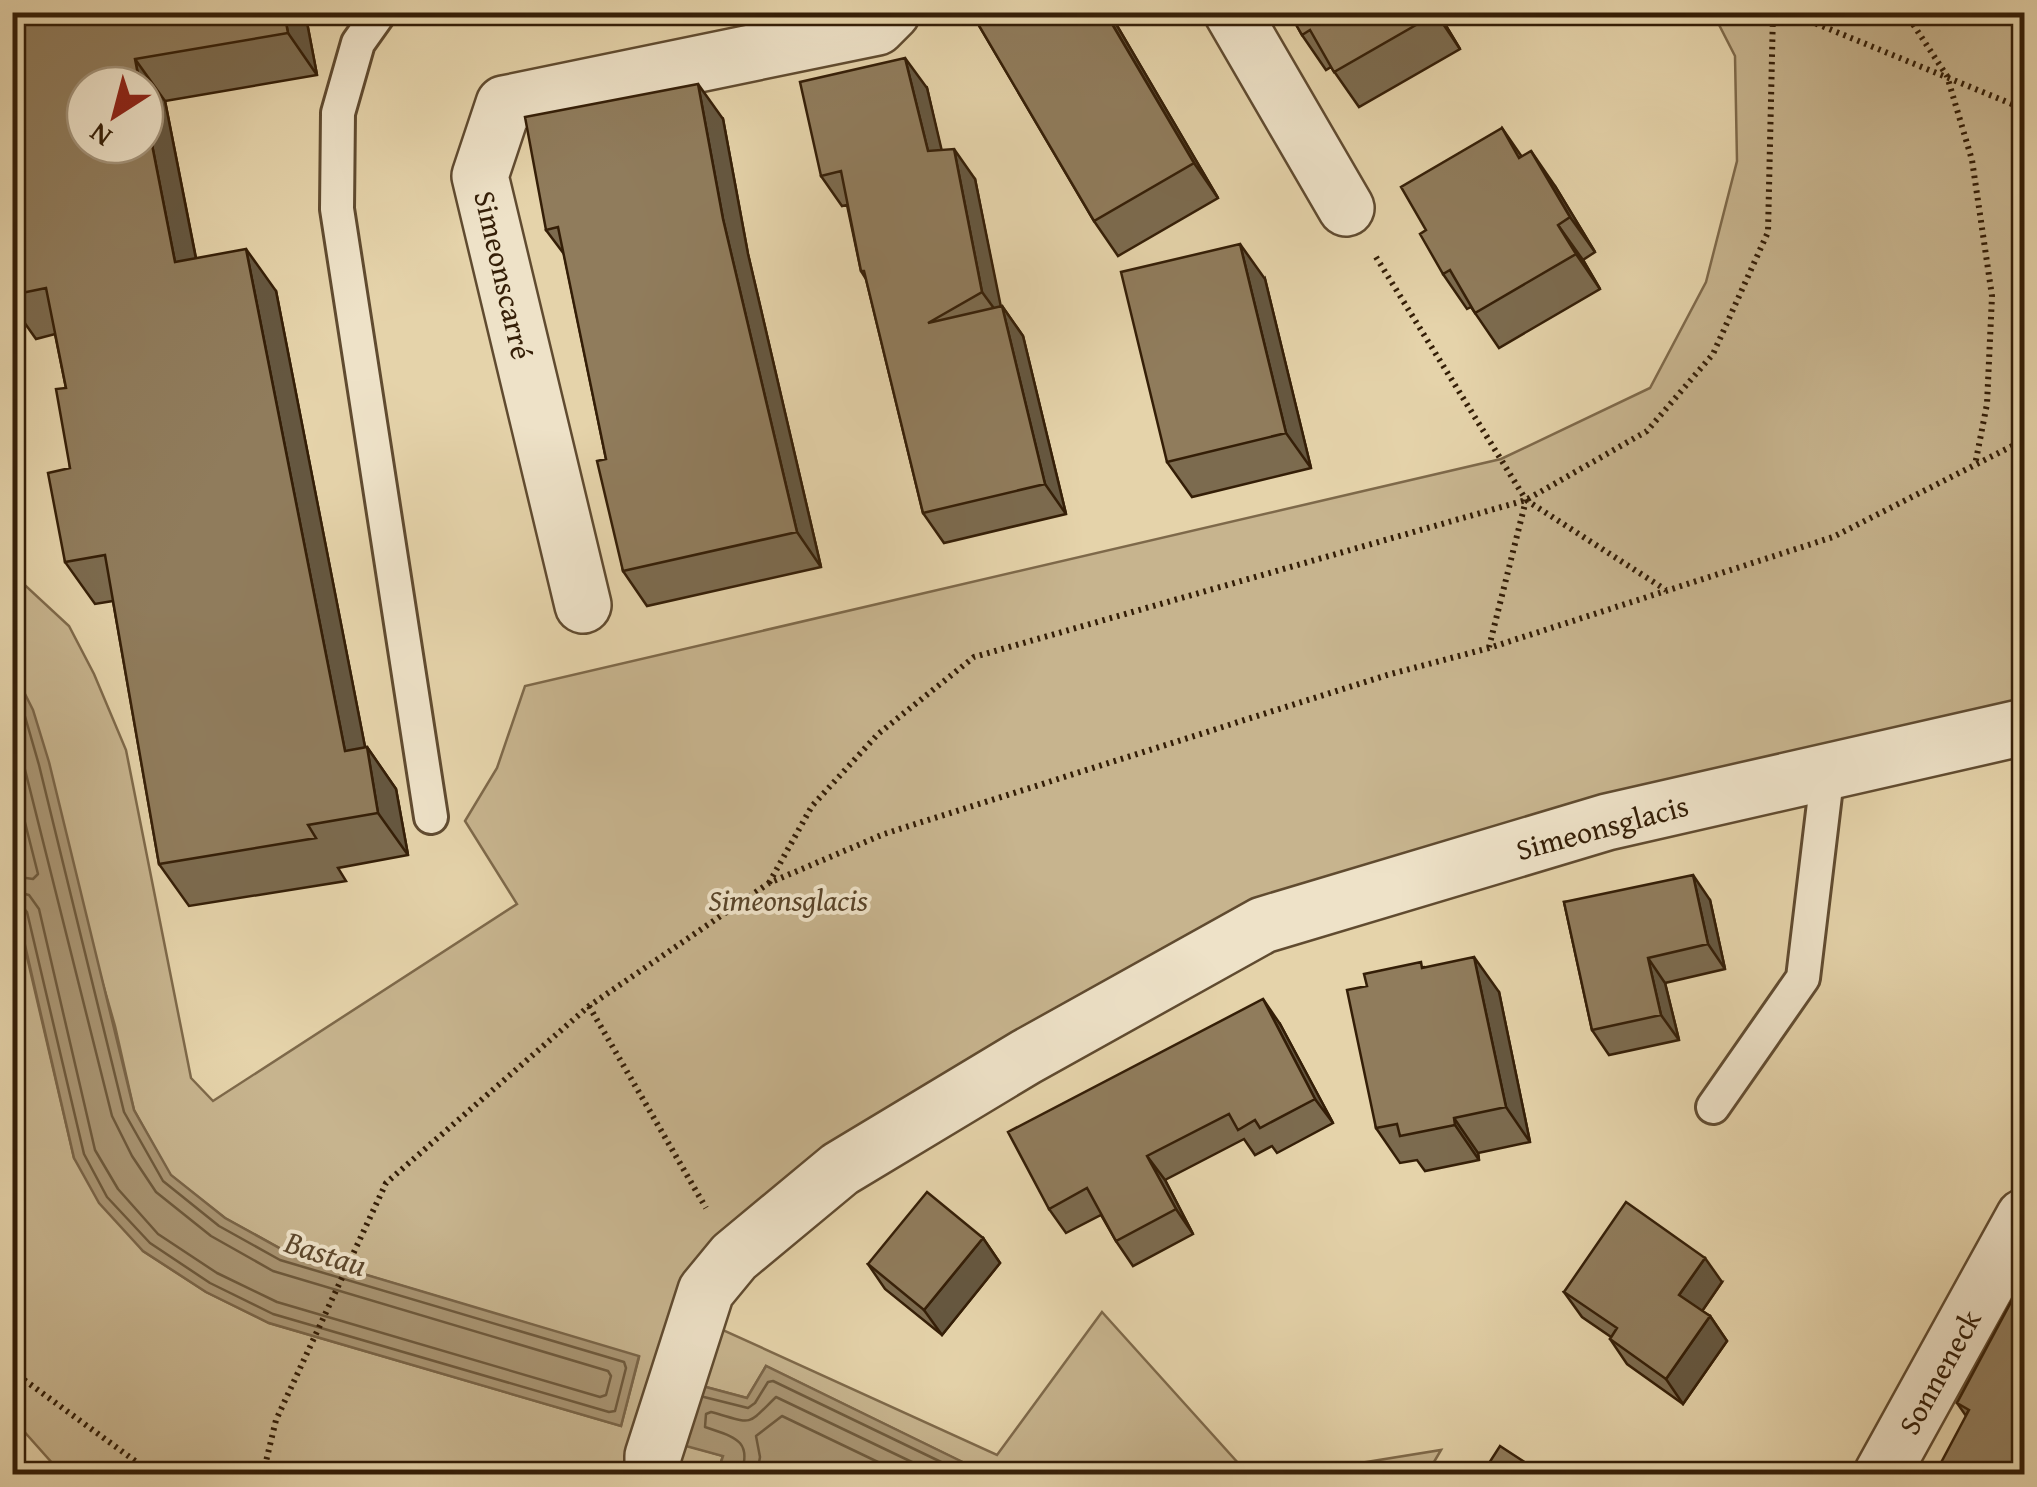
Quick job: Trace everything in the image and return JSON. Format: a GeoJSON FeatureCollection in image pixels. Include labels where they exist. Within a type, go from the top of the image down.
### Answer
{"type":"FeatureCollection","features":[{"type":"Feature","properties":{"kind":"street","name":"Simeonscarré"},"geometry":{"type":"LineString","coordinates":[[583,605],[480,176],[504,104],[877,27],[892,12]]}},
{"type":"Feature","properties":{"kind":"street"},"geometry":{"type":"LineString","coordinates":[[1232,12],[1346,208]]}},
{"type":"Feature","properties":{"kind":"street","name":"Simeonsglacis"},"geometry":{"type":"LineString","coordinates":[[720,1274],[840,1169],[1026,1057],[1263,925],[1606,822],[2024,727]]}},
{"type":"Feature","properties":{"kind":"street","name":"Sonneneck"},"geometry":{"type":"LineString","coordinates":[[1882,1474],[2024,1217]]}},
{"type":"Feature","properties":{"kind":"street"},"geometry":{"type":"LineString","coordinates":[[653,1465],[720,1274]]}},
{"type":"Feature","properties":{"kind":"lane"},"geometry":{"type":"LineString","coordinates":[[380,12],[358,43],[338,113],[338,209],[431,817]]}},
{"type":"Feature","properties":{"kind":"lane"},"geometry":{"type":"LineString","coordinates":[[1714,1107],[1803,978],[1828,770]]}},
{"type":"Feature","properties":{"kind":"path"},"geometry":{"type":"LineString","coordinates":[[769,883],[812,806],[878,734],[974,657],[1526,500],[1647,431],[1713,354],[1768,232],[1773,12]]}},
{"type":"Feature","properties":{"kind":"path"},"geometry":{"type":"LineString","coordinates":[[1788,12],[2024,108]]}},
{"type":"Feature","properties":{"kind":"path"},"geometry":{"type":"LineString","coordinates":[[1905,12],[1947,76],[1972,160],[1992,296],[1987,404],[1975,465]]}},
{"type":"Feature","properties":{"kind":"path"},"geometry":{"type":"LineString","coordinates":[[1346,208],[1526,500],[1666,590]]}},
{"type":"Feature","properties":{"kind":"path"},"geometry":{"type":"LineString","coordinates":[[263,1474],[276,1420],[386,1184],[589,1006],[769,883],[884,834],[1833,538],[2024,440]]}},
{"type":"Feature","properties":{"kind":"path"},"geometry":{"type":"LineString","coordinates":[[1489,648],[1526,500]]}},
{"type":"Feature","properties":{"kind":"path"},"geometry":{"type":"LineString","coordinates":[[589,1006],[720,1274]]}},
{"type":"Feature","properties":{"kind":"path"},"geometry":{"type":"LineString","coordinates":[[12,1371],[153,1474]]}},
{"type":"Feature","properties":{"kind":"green space","name":"Simeonsglacis"},"geometry":{"type":"Polygon","coordinates":[[[1713,13],[2024,13],[2024,731],[1263,925],[696,1268],[675,1442],[723,1456],[717,1474],[62,1474],[13,1419],[12,893],[74,1158],[143,1251],[206,1292],[269,1323],[621,1426],[639,1357],[283,1250],[225,1218],[170,1175],[134,1110],[115,1026],[13,670],[13,574],[69,626],[126,750],[191,1078],[213,1101],[517,904],[465,821],[497,768],[525,686],[1501,459],[1650,388],[1706,282],[1737,161],[1735,56],[1713,13]]]}},
{"type":"Feature","properties":{"kind":"green space"},"geometry":{"type":"Polygon","coordinates":[[[1102,1312],[1248,1474],[987,1474],[766,1366],[747,1398],[691,1383],[723,1330],[997,1455],[1102,1312]]]}},
{"type":"Feature","properties":{"kind":"green space"},"geometry":{"type":"Polygon","coordinates":[[[1441,1450],[1427,1474],[1292,1474],[1441,1450]]]}},
{"type":"Feature","properties":{"kind":"water"},"geometry":{"type":"Polygon","coordinates":[[[13,670],[33,710],[49,762],[134,1110],[171,1175],[225,1218],[283,1250],[639,1356],[621,1426],[269,1323],[206,1292],[143,1251],[99,1203],[74,1158],[13,893],[13,670]]]}},
{"type":"Feature","properties":{"kind":"water"},"geometry":{"type":"Polygon","coordinates":[[[766,1366],[987,1474],[717,1474],[723,1456],[675,1443],[691,1383],[747,1398],[766,1366]]]}},
{"type":"Feature","properties":{"kind":"building"},"geometry":{"type":"Polygon","coordinates":[[[12,12],[284,12],[288,33],[135,59],[136,65],[65,65],[65,165],[156,165],[175,262],[246,249],[345,751],[367,747],[378,813],[308,825],[316,838],[159,864],[105,555],[65,562],[48,473],[70,468],[56,389],[66,388],[46,288],[12,295],[12,12]]]}},
{"type":"Feature","properties":{"kind":"building"},"geometry":{"type":"Polygon","coordinates":[[[971,12],[1105,12],[1194,163],[1094,221],[971,12]]]}},
{"type":"Feature","properties":{"kind":"building"},"geometry":{"type":"Polygon","coordinates":[[[1289,12],[1435,14],[1334,72],[1310,30],[1302,35],[1289,12]]]}},
{"type":"Feature","properties":{"kind":"building"},"geometry":{"type":"Polygon","coordinates":[[[905,58],[928,151],[954,149],[982,292],[928,323],[1002,306],[1045,484],[923,513],[861,271],[841,171],[821,176],[800,82],[905,58]]]}},
{"type":"Feature","properties":{"kind":"building"},"geometry":{"type":"Polygon","coordinates":[[[698,84],[723,219],[797,532],[623,571],[597,461],[606,459],[558,227],[546,230],[525,117],[698,84]]]}},
{"type":"Feature","properties":{"kind":"building"},"geometry":{"type":"Polygon","coordinates":[[[1502,128],[1519,158],[1531,151],[1570,217],[1558,225],[1576,254],[1475,313],[1450,270],[1443,274],[1420,234],[1426,230],[1401,187],[1502,128]]]}},
{"type":"Feature","properties":{"kind":"building"},"geometry":{"type":"Polygon","coordinates":[[[1240,244],[1286,433],[1167,462],[1121,272],[1240,244]]]}},
{"type":"Feature","properties":{"kind":"building"},"geometry":{"type":"Polygon","coordinates":[[[1693,875],[1708,944],[1648,958],[1661,1015],[1592,1030],[1564,902],[1693,875]]]}},
{"type":"Feature","properties":{"kind":"building"},"geometry":{"type":"Polygon","coordinates":[[[1474,957],[1506,1107],[1454,1118],[1455,1125],[1400,1136],[1397,1124],[1376,1128],[1347,990],[1367,986],[1364,974],[1421,962],[1422,968],[1474,957]]]}},
{"type":"Feature","properties":{"kind":"building"},"geometry":{"type":"Polygon","coordinates":[[[1263,999],[1315,1099],[1260,1128],[1255,1120],[1238,1130],[1229,1114],[1147,1156],[1176,1209],[1116,1241],[1087,1188],[1049,1209],[1008,1132],[1263,999]]]}},
{"type":"Feature","properties":{"kind":"building"},"geometry":{"type":"Polygon","coordinates":[[[927,1192],[983,1238],[924,1310],[868,1264],[927,1192]]]}},
{"type":"Feature","properties":{"kind":"building"},"geometry":{"type":"Polygon","coordinates":[[[1626,1202],[1705,1258],[1679,1295],[1710,1316],[1666,1379],[1610,1339],[1617,1328],[1564,1292],[1626,1202]]]}},
{"type":"Feature","properties":{"kind":"building"},"geometry":{"type":"Polygon","coordinates":[[[2024,1278],[2024,1474],[1935,1474],[1969,1410],[1957,1403],[2024,1278]]]}},
{"type":"Feature","properties":{"kind":"building"},"geometry":{"type":"Polygon","coordinates":[[[1500,1446],[1543,1474],[1482,1474],[1500,1446]]]}},
{"type":"Feature","properties":{"kind":"water label","name":"Bastau"},"geometry":{"type":"Point","coordinates":[326,1253]}}]}
